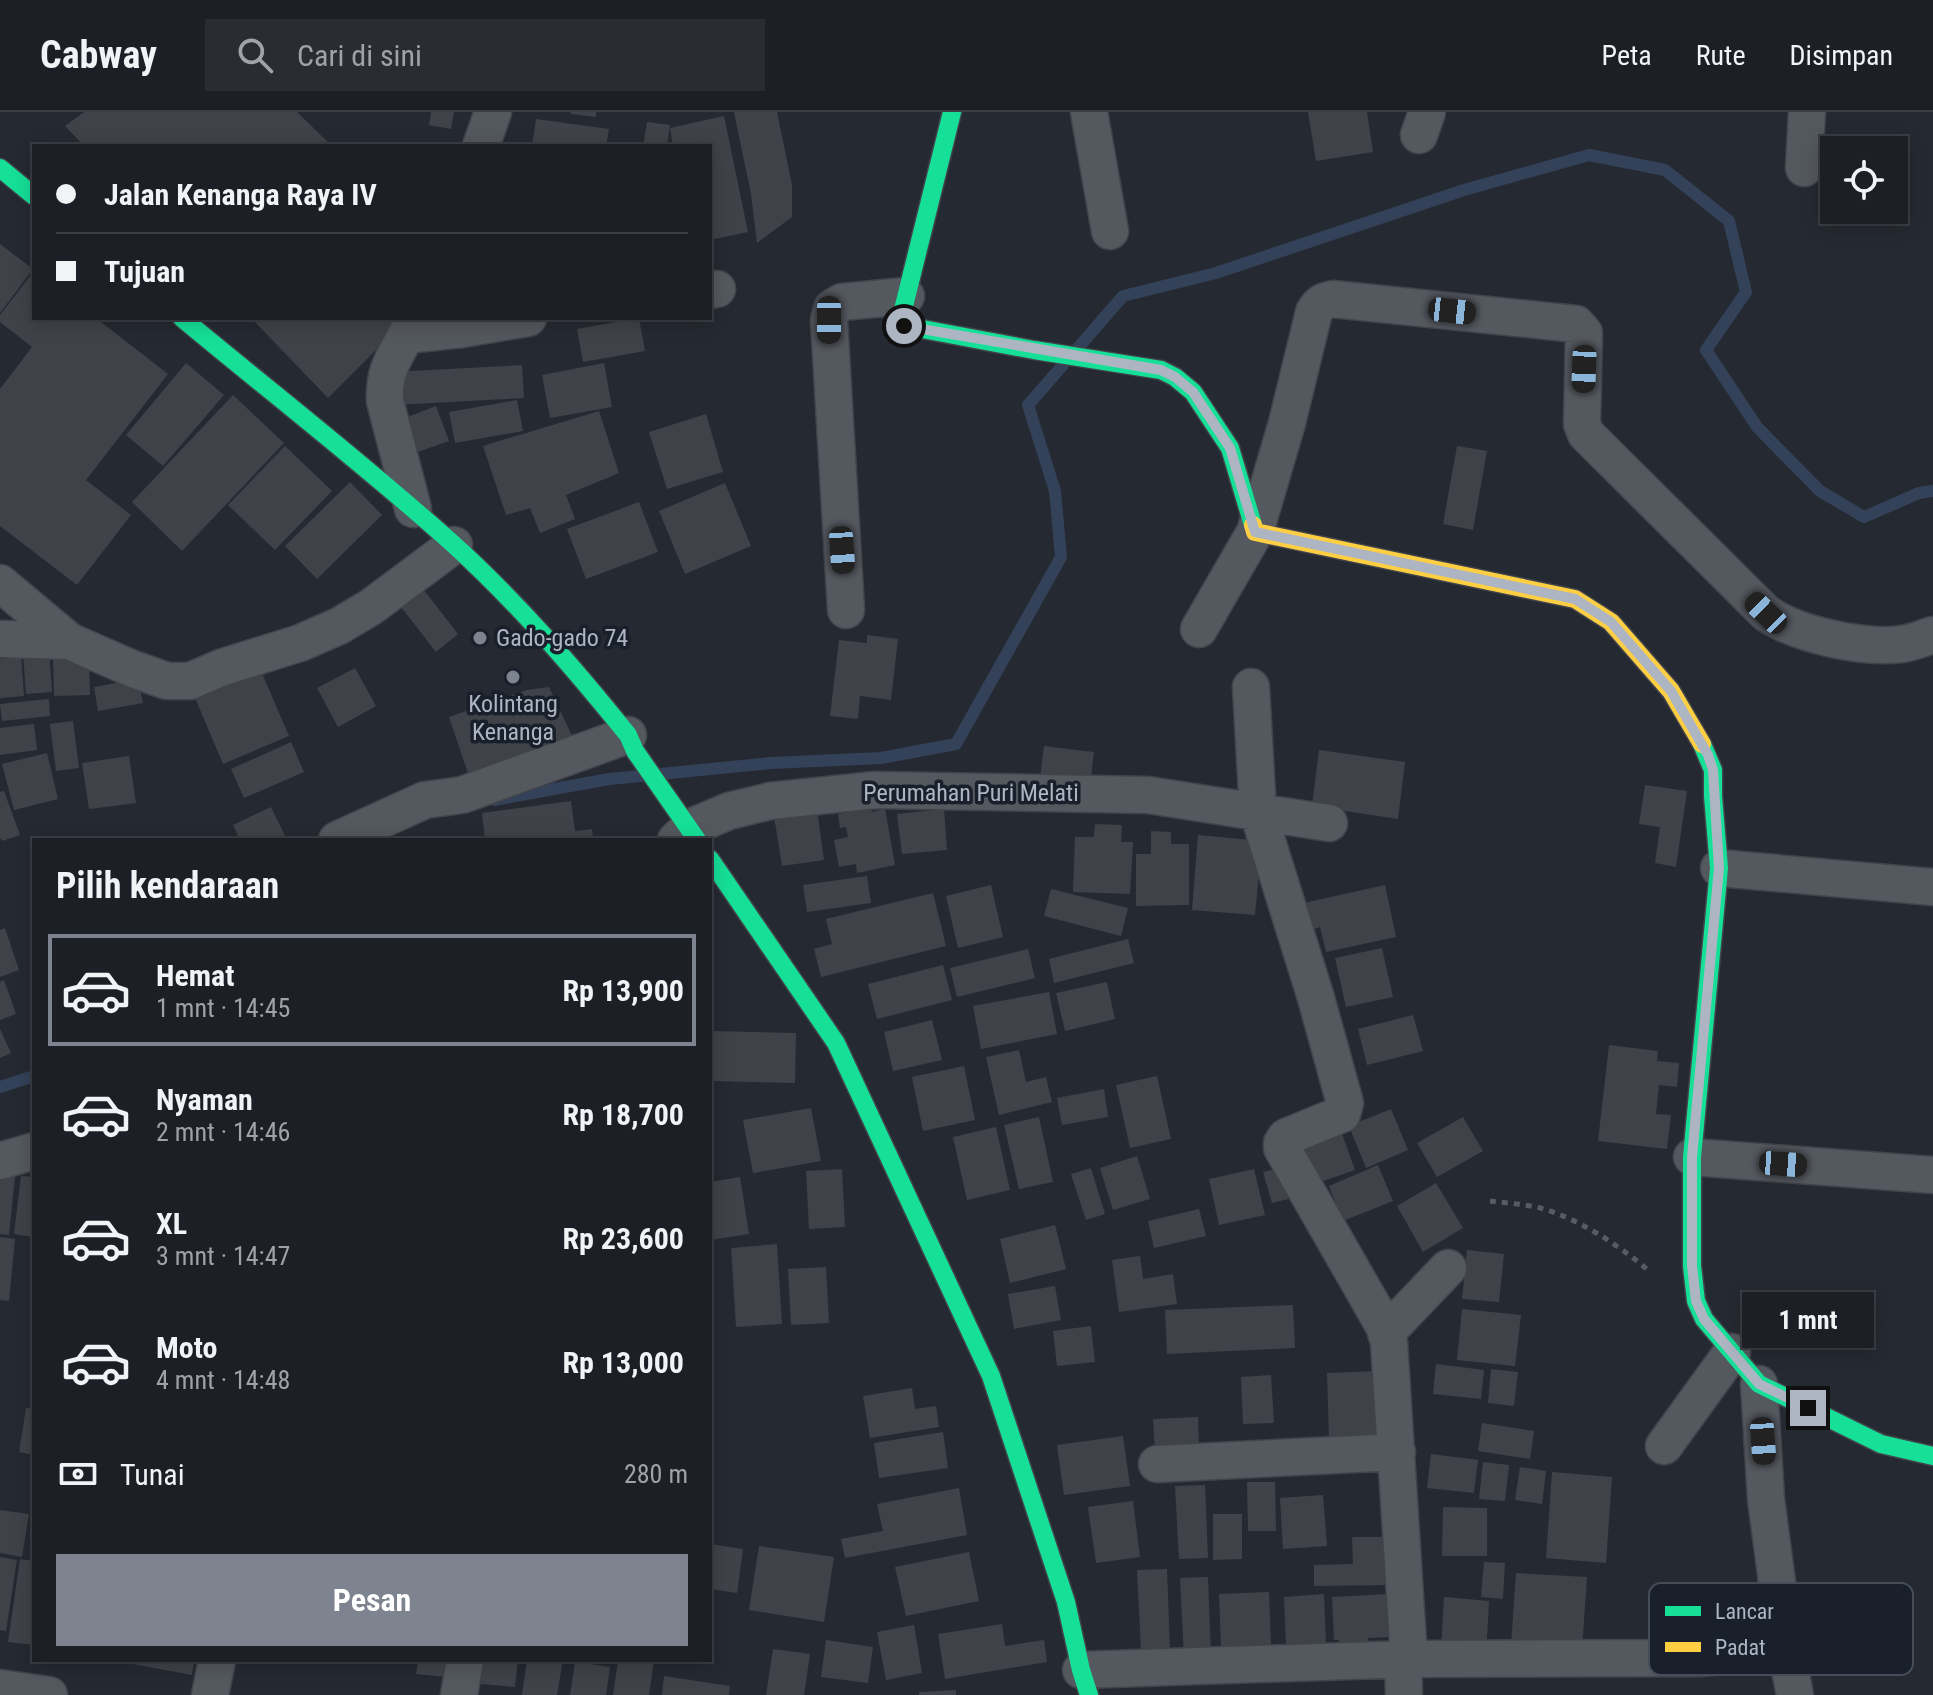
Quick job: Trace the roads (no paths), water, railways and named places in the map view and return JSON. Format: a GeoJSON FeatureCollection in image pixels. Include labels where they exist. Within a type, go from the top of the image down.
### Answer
{"type":"FeatureCollection","features":[{"type":"Feature","properties":{"kind":"street"},"geometry":{"type":"LineString","coordinates":[[482,144],[493,112]]}},
{"type":"Feature","properties":{"kind":"street"},"geometry":{"type":"LineString","coordinates":[[952,112],[900,322],[904,326],[1034,350],[1161,370],[1175,377],[1193,392],[1230,448],[1255,532]]}},
{"type":"Feature","properties":{"kind":"street"},"geometry":{"type":"LineString","coordinates":[[1089,112],[1110,231]]}},
{"type":"Feature","properties":{"kind":"street"},"geometry":{"type":"LineString","coordinates":[[1804,168],[1807,112]]}},
{"type":"Feature","properties":{"kind":"street"},"geometry":{"type":"LineString","coordinates":[[0,168],[32,194]]}},
{"type":"Feature","properties":{"kind":"street"},"geometry":{"type":"LineString","coordinates":[[846,610],[829,320],[832,308],[842,302],[906,296]]}},
{"type":"Feature","properties":{"kind":"street"},"geometry":{"type":"LineString","coordinates":[[1199,629],[1255,532],[1287,423],[1314,312],[1324,301],[1339,300],[1576,324],[1584,333],[1582,424],[1586,434],[1766,613],[1788,626],[1810,633],[1875,645],[1904,644],[1933,635]]}},
{"type":"Feature","properties":{"kind":"street"},"geometry":{"type":"LineString","coordinates":[[184,320],[413,509],[539,629],[632,743],[684,830]]}},
{"type":"Feature","properties":{"kind":"street"},"geometry":{"type":"LineString","coordinates":[[413,509],[384,391],[390,363],[410,326],[462,329],[516,320]]}},
{"type":"Feature","properties":{"kind":"street"},"geometry":{"type":"LineString","coordinates":[[1255,532],[1575,599],[1611,622],[1671,691],[1708,755],[1713,770],[1719,868],[1692,1157],[1692,1266],[1696,1301],[1704,1319],[1759,1384],[1881,1444],[1933,1456]]}},
{"type":"Feature","properties":{"kind":"street"},"geometry":{"type":"LineString","coordinates":[[0,583],[69,641],[167,681],[190,681],[223,667],[300,643],[339,626],[371,607],[454,545]]}},
{"type":"Feature","properties":{"kind":"street"},"geometry":{"type":"LineString","coordinates":[[0,639],[69,641]]}},
{"type":"Feature","properties":{"kind":"street"},"geometry":{"type":"LineString","coordinates":[[1251,687],[1258,812],[1345,1103],[1342,1114],[1286,1137],[1282,1148],[1386,1333],[1391,1361],[1397,1452],[1406,1659],[1404,1695]]}},
{"type":"Feature","properties":{"kind":"street"},"geometry":{"type":"LineString","coordinates":[[341,838],[425,800],[462,795],[632,743]]}},
{"type":"Feature","properties":{"kind":"street","name":"Perumahan Puri Melati"},"geometry":{"type":"LineString","coordinates":[[684,830],[729,811],[770,801],[875,790],[1148,795],[1329,823]]}},
{"type":"Feature","properties":{"kind":"street"},"geometry":{"type":"LineString","coordinates":[[712,862],[836,1043],[991,1376],[1066,1602],[1085,1682],[1406,1659],[1649,1658]]}},
{"type":"Feature","properties":{"kind":"street"},"geometry":{"type":"LineString","coordinates":[[1719,868],[1933,887]]}},
{"type":"Feature","properties":{"kind":"street"},"geometry":{"type":"LineString","coordinates":[[0,1161],[32,1152]]}},
{"type":"Feature","properties":{"kind":"street"},"geometry":{"type":"LineString","coordinates":[[1692,1157],[1933,1175]]}},
{"type":"Feature","properties":{"kind":"street"},"geometry":{"type":"LineString","coordinates":[[1386,1333],[1448,1268]]}},
{"type":"Feature","properties":{"kind":"street"},"geometry":{"type":"LineString","coordinates":[[1664,1446],[1732,1352]]}},
{"type":"Feature","properties":{"kind":"street"},"geometry":{"type":"LineString","coordinates":[[1759,1384],[1766,1499],[1777,1583]]}},
{"type":"Feature","properties":{"kind":"street"},"geometry":{"type":"LineString","coordinates":[[1157,1464],[1397,1452]]}},
{"type":"Feature","properties":{"kind":"street"},"geometry":{"type":"LineString","coordinates":[[210,1695],[217,1662]]}},
{"type":"Feature","properties":{"kind":"street"},"geometry":{"type":"LineString","coordinates":[[459,1695],[465,1662]]}},
{"type":"Feature","properties":{"kind":"street"},"geometry":{"type":"LineString","coordinates":[[1791,1675],[1795,1695]]}},
{"type":"Feature","properties":{"kind":"street"},"geometry":{"type":"LineString","coordinates":[[0,1688],[49,1695]]}},
{"type":"Feature","properties":{"kind":"waterway"},"geometry":{"type":"LineString","coordinates":[[1077,349],[1123,296],[1216,273],[1464,190],[1589,155],[1665,170],[1729,221],[1746,292],[1706,350],[1757,427],[1820,491],[1864,517],[1919,493],[1933,491]]}},
{"type":"Feature","properties":{"kind":"waterway"},"geometry":{"type":"LineString","coordinates":[[660,774],[771,763],[881,758],[956,744],[1061,557],[1055,491],[1028,405],[1063,365]]}},
{"type":"Feature","properties":{"kind":"waterway"},"geometry":{"type":"LineString","coordinates":[[494,800],[641,776]]}},
{"type":"Feature","properties":{"kind":"waterway"},"geometry":{"type":"LineString","coordinates":[[0,1087],[32,1077]]}},
{"type":"Feature","properties":{"kind":"place","name":"Gado-gado 74"},"geometry":{"type":"Point","coordinates":[480,638]}},
{"type":"Feature","properties":{"kind":"place","name":"Kolintang Kenanga"},"geometry":{"type":"Point","coordinates":[513,677]}}]}
